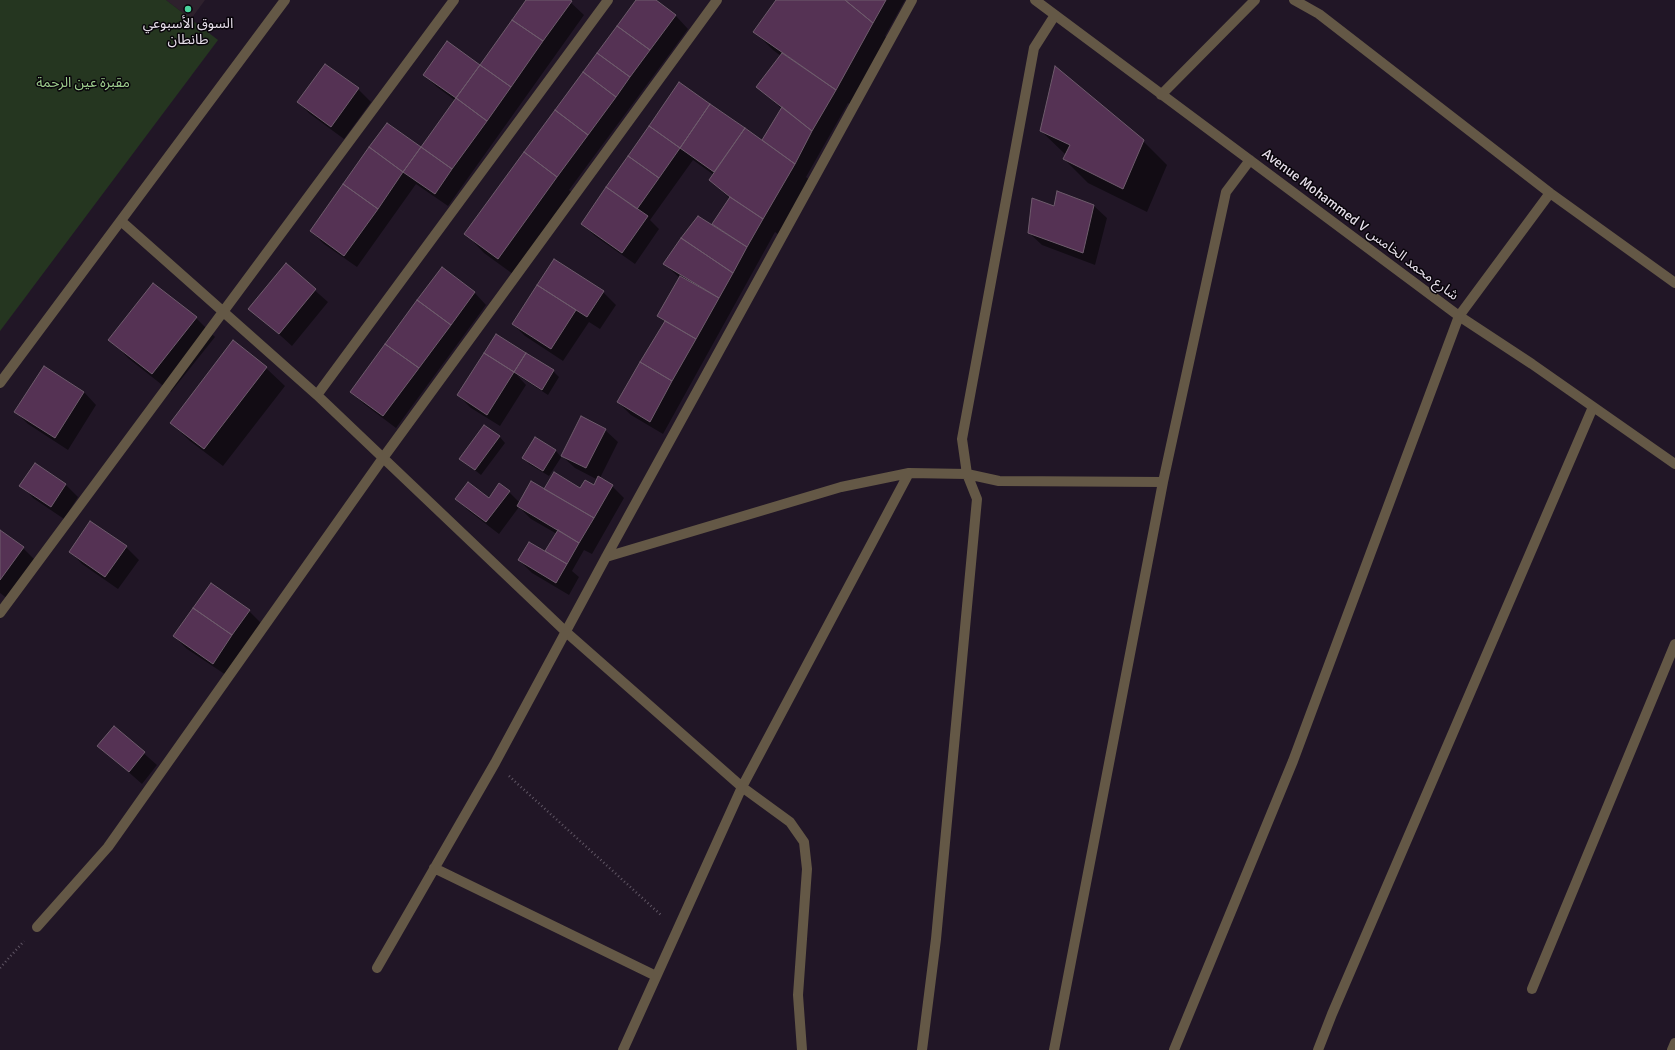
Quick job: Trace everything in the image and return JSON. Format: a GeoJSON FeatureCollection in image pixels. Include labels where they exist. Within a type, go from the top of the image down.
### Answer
{"type":"FeatureCollection","features":[{"type":"Feature","properties":{"kind":"street"},"geometry":{"type":"LineString","coordinates":[[0,383],[285,0]]}},
{"type":"Feature","properties":{"kind":"street"},"geometry":{"type":"LineString","coordinates":[[0,613],[454,0]]}},
{"type":"Feature","properties":{"kind":"street"},"geometry":{"type":"LineString","coordinates":[[317,395],[608,0]]}},
{"type":"Feature","properties":{"kind":"street"},"geometry":{"type":"LineString","coordinates":[[37,927],[108,847],[383,458],[717,0]]}},
{"type":"Feature","properties":{"kind":"street"},"geometry":{"type":"LineString","coordinates":[[377,968],[495,762],[912,0]]}},
{"type":"Feature","properties":{"kind":"street","name":"Avenue Mohammed V شارع محمد الخامس"},"geometry":{"type":"LineString","coordinates":[[1035,0],[1459,316],[1532,364],[1675,464]]}},
{"type":"Feature","properties":{"kind":"street"},"geometry":{"type":"LineString","coordinates":[[1161,95],[1255,0]]}},
{"type":"Feature","properties":{"kind":"street"},"geometry":{"type":"LineString","coordinates":[[1294,0],[1319,14],[1550,193],[1675,283]]}},
{"type":"Feature","properties":{"kind":"street"},"geometry":{"type":"LineString","coordinates":[[922,1050],[936,939],[977,499],[967,474],[962,439],[1034,48],[1055,15]]}},
{"type":"Feature","properties":{"kind":"street"},"geometry":{"type":"LineString","coordinates":[[1054,1050],[1163,482],[1226,192],[1250,160]]}},
{"type":"Feature","properties":{"kind":"street"},"geometry":{"type":"LineString","coordinates":[[1174,1050],[1293,761],[1459,316],[1550,193]]}},
{"type":"Feature","properties":{"kind":"street"},"geometry":{"type":"LineString","coordinates":[[121,221],[317,395],[566,632],[742,787],[790,822],[804,842],[807,870],[798,995],[802,1050]]}},
{"type":"Feature","properties":{"kind":"street"},"geometry":{"type":"LineString","coordinates":[[1318,1050],[1332,1014],[1593,407]]}},
{"type":"Feature","properties":{"kind":"street"},"geometry":{"type":"LineString","coordinates":[[606,557],[842,487],[909,473],[967,474],[1000,481],[1163,482]]}},
{"type":"Feature","properties":{"kind":"street"},"geometry":{"type":"LineString","coordinates":[[622,1050],[742,787],[909,473]]}},
{"type":"Feature","properties":{"kind":"street"},"geometry":{"type":"LineString","coordinates":[[1532,989],[1675,644]]}},
{"type":"Feature","properties":{"kind":"street"},"geometry":{"type":"LineString","coordinates":[[434,868],[656,976]]}},
{"type":"Feature","properties":{"kind":"street"},"geometry":{"type":"LineString","coordinates":[[1672,1050],[1675,1043]]}},
{"type":"Feature","properties":{"kind":"path"},"geometry":{"type":"LineString","coordinates":[[495,762],[677,930]]}},
{"type":"Feature","properties":{"kind":"path"},"geometry":{"type":"LineString","coordinates":[[0,968],[37,927]]}},
{"type":"Feature","properties":{"kind":"shaded area","name":"السوق الأسبوعي طانطان"},"geometry":{"type":"Polygon","coordinates":[[[166,0],[205,0],[191,19],[166,0]]]}},
{"type":"Feature","properties":{"kind":"green space","name":"مقبرة عين الرحمة"},"geometry":{"type":"Polygon","coordinates":[[[0,0],[166,0],[218,40],[0,331],[0,0]]]}},
{"type":"Feature","properties":{"kind":"building"},"geometry":{"type":"Polygon","coordinates":[[[526,0],[572,1],[543,41],[512,20],[526,0]]]}},
{"type":"Feature","properties":{"kind":"building"},"geometry":{"type":"Polygon","coordinates":[[[636,0],[656,0],[676,15],[650,50],[617,26],[636,0]]]}},
{"type":"Feature","properties":{"kind":"building"},"geometry":{"type":"Polygon","coordinates":[[[776,0],[845,0],[873,23],[836,90],[753,32],[776,0]]]}},
{"type":"Feature","properties":{"kind":"building"},"geometry":{"type":"Polygon","coordinates":[[[845,0],[886,0],[873,23],[845,0]]]}},
{"type":"Feature","properties":{"kind":"building"},"geometry":{"type":"Polygon","coordinates":[[[512,20],[543,41],[511,87],[480,65],[512,20]]]}},
{"type":"Feature","properties":{"kind":"building"},"geometry":{"type":"Polygon","coordinates":[[[617,26],[650,50],[630,77],[597,53],[617,26]]]}},
{"type":"Feature","properties":{"kind":"building"},"geometry":{"type":"Polygon","coordinates":[[[447,41],[480,65],[456,98],[423,75],[447,41]]]}},
{"type":"Feature","properties":{"kind":"building"},"geometry":{"type":"Polygon","coordinates":[[[597,53],[630,77],[616,97],[583,72],[597,53]]]}},
{"type":"Feature","properties":{"kind":"building"},"geometry":{"type":"Polygon","coordinates":[[[782,53],[836,90],[812,131],[756,87],[782,53]]]}},
{"type":"Feature","properties":{"kind":"building"},"geometry":{"type":"Polygon","coordinates":[[[325,64],[359,88],[331,127],[297,102],[325,64]]]}},
{"type":"Feature","properties":{"kind":"building"},"geometry":{"type":"Polygon","coordinates":[[[480,65],[511,87],[487,121],[456,98],[480,65]]]}},
{"type":"Feature","properties":{"kind":"building"},"geometry":{"type":"Polygon","coordinates":[[[1055,66],[1144,140],[1123,189],[1063,159],[1070,145],[1040,131],[1055,66]]]}},
{"type":"Feature","properties":{"kind":"building"},"geometry":{"type":"Polygon","coordinates":[[[583,72],[616,97],[588,135],[555,110],[583,72]]]}},
{"type":"Feature","properties":{"kind":"building"},"geometry":{"type":"Polygon","coordinates":[[[679,82],[710,104],[680,148],[649,126],[679,82]]]}},
{"type":"Feature","properties":{"kind":"building"},"geometry":{"type":"Polygon","coordinates":[[[456,98],[487,121],[452,169],[421,147],[456,98]]]}},
{"type":"Feature","properties":{"kind":"building"},"geometry":{"type":"Polygon","coordinates":[[[710,104],[745,128],[714,172],[680,148],[710,104]]]}},
{"type":"Feature","properties":{"kind":"building"},"geometry":{"type":"Polygon","coordinates":[[[782,107],[812,131],[795,164],[762,140],[782,107]]]}},
{"type":"Feature","properties":{"kind":"building"},"geometry":{"type":"Polygon","coordinates":[[[555,110],[588,135],[557,177],[524,152],[555,110]]]}},
{"type":"Feature","properties":{"kind":"building"},"geometry":{"type":"Polygon","coordinates":[[[387,123],[421,147],[403,172],[369,147],[387,123]]]}},
{"type":"Feature","properties":{"kind":"building"},"geometry":{"type":"Polygon","coordinates":[[[649,126],[680,148],[659,178],[628,156],[649,126]]]}},
{"type":"Feature","properties":{"kind":"building"},"geometry":{"type":"Polygon","coordinates":[[[745,128],[795,164],[763,219],[730,197],[709,180],[745,128]]]}},
{"type":"Feature","properties":{"kind":"building"},"geometry":{"type":"Polygon","coordinates":[[[369,147],[403,172],[378,209],[343,184],[369,147]]]}},
{"type":"Feature","properties":{"kind":"building"},"geometry":{"type":"Polygon","coordinates":[[[421,147],[452,169],[435,194],[403,172],[421,147]]]}},
{"type":"Feature","properties":{"kind":"building"},"geometry":{"type":"Polygon","coordinates":[[[524,152],[557,177],[498,259],[464,234],[524,152]]]}},
{"type":"Feature","properties":{"kind":"building"},"geometry":{"type":"Polygon","coordinates":[[[628,156],[659,178],[637,209],[606,187],[628,156]]]}},
{"type":"Feature","properties":{"kind":"building"},"geometry":{"type":"Polygon","coordinates":[[[343,184],[378,209],[344,256],[310,231],[343,184]]]}},
{"type":"Feature","properties":{"kind":"building"},"geometry":{"type":"Polygon","coordinates":[[[606,187],[648,216],[622,253],[581,224],[606,187]]]}},
{"type":"Feature","properties":{"kind":"building"},"geometry":{"type":"Polygon","coordinates":[[[1057,191],[1094,205],[1083,253],[1028,233],[1032,198],[1054,206],[1057,191]]]}},
{"type":"Feature","properties":{"kind":"building"},"geometry":{"type":"Polygon","coordinates":[[[730,197],[763,219],[747,247],[712,224],[730,197]]]}},
{"type":"Feature","properties":{"kind":"building"},"geometry":{"type":"Polygon","coordinates":[[[698,216],[747,247],[733,273],[681,238],[698,216]]]}},
{"type":"Feature","properties":{"kind":"building"},"geometry":{"type":"Polygon","coordinates":[[[681,238],[733,273],[719,298],[663,264],[681,238]]]}},
{"type":"Feature","properties":{"kind":"building"},"geometry":{"type":"Polygon","coordinates":[[[554,259],[604,291],[587,317],[537,285],[554,259]]]}},
{"type":"Feature","properties":{"kind":"building"},"geometry":{"type":"Polygon","coordinates":[[[286,263],[316,289],[279,334],[248,309],[286,263]]]}},
{"type":"Feature","properties":{"kind":"building"},"geometry":{"type":"Polygon","coordinates":[[[442,267],[475,292],[451,325],[417,300],[442,267]]]}},
{"type":"Feature","properties":{"kind":"building"},"geometry":{"type":"Polygon","coordinates":[[[680,276],[719,298],[696,339],[657,316],[680,276]]]}},
{"type":"Feature","properties":{"kind":"building"},"geometry":{"type":"Polygon","coordinates":[[[153,283],[197,317],[152,374],[108,340],[153,283]]]}},
{"type":"Feature","properties":{"kind":"building"},"geometry":{"type":"Polygon","coordinates":[[[537,285],[576,310],[551,349],[512,324],[537,285]]]}},
{"type":"Feature","properties":{"kind":"building"},"geometry":{"type":"Polygon","coordinates":[[[417,300],[451,325],[419,368],[385,344],[417,300]]]}},
{"type":"Feature","properties":{"kind":"building"},"geometry":{"type":"Polygon","coordinates":[[[665,321],[696,339],[672,381],[640,362],[665,321]]]}},
{"type":"Feature","properties":{"kind":"building"},"geometry":{"type":"Polygon","coordinates":[[[496,334],[526,353],[514,372],[484,353],[496,334]]]}},
{"type":"Feature","properties":{"kind":"building"},"geometry":{"type":"Polygon","coordinates":[[[233,340],[267,367],[204,449],[170,423],[233,340]]]}},
{"type":"Feature","properties":{"kind":"building"},"geometry":{"type":"Polygon","coordinates":[[[385,344],[419,368],[383,416],[350,392],[385,344]]]}},
{"type":"Feature","properties":{"kind":"building"},"geometry":{"type":"Polygon","coordinates":[[[484,353],[514,372],[487,415],[457,395],[484,353]]]}},
{"type":"Feature","properties":{"kind":"building"},"geometry":{"type":"Polygon","coordinates":[[[526,353],[554,370],[542,390],[514,372],[526,353]]]}},
{"type":"Feature","properties":{"kind":"building"},"geometry":{"type":"Polygon","coordinates":[[[640,362],[672,381],[650,422],[617,402],[640,362]]]}},
{"type":"Feature","properties":{"kind":"building"},"geometry":{"type":"Polygon","coordinates":[[[44,366],[84,392],[55,438],[14,412],[44,366]]]}},
{"type":"Feature","properties":{"kind":"building"},"geometry":{"type":"Polygon","coordinates":[[[581,416],[606,429],[586,468],[561,456],[581,416]]]}},
{"type":"Feature","properties":{"kind":"building"},"geometry":{"type":"Polygon","coordinates":[[[484,425],[500,436],[475,470],[459,459],[484,425]]]}},
{"type":"Feature","properties":{"kind":"building"},"geometry":{"type":"Polygon","coordinates":[[[535,437],[556,450],[543,471],[522,458],[535,437]]]}},
{"type":"Feature","properties":{"kind":"building"},"geometry":{"type":"Polygon","coordinates":[[[35,463],[66,484],[51,507],[19,486],[35,463]]]}},
{"type":"Feature","properties":{"kind":"building"},"geometry":{"type":"Polygon","coordinates":[[[554,472],[580,488],[585,480],[594,485],[598,476],[613,485],[594,518],[544,489],[554,472]]]}},
{"type":"Feature","properties":{"kind":"building"},"geometry":{"type":"Polygon","coordinates":[[[531,481],[594,518],[579,543],[517,506],[531,481]]]}},
{"type":"Feature","properties":{"kind":"building"},"geometry":{"type":"Polygon","coordinates":[[[468,482],[489,498],[499,483],[510,491],[486,522],[455,499],[468,482]]]}},
{"type":"Feature","properties":{"kind":"building"},"geometry":{"type":"Polygon","coordinates":[[[90,521],[127,546],[105,577],[69,552],[90,521]]]}},
{"type":"Feature","properties":{"kind":"building"},"geometry":{"type":"Polygon","coordinates":[[[0,530],[24,547],[0,580],[0,530]]]}},
{"type":"Feature","properties":{"kind":"building"},"geometry":{"type":"Polygon","coordinates":[[[558,530],[579,543],[567,564],[545,551],[558,530]]]}},
{"type":"Feature","properties":{"kind":"building"},"geometry":{"type":"Polygon","coordinates":[[[529,542],[567,564],[556,583],[518,560],[529,542]]]}},
{"type":"Feature","properties":{"kind":"building"},"geometry":{"type":"Polygon","coordinates":[[[211,583],[250,610],[232,635],[193,608],[211,583]]]}},
{"type":"Feature","properties":{"kind":"building"},"geometry":{"type":"Polygon","coordinates":[[[193,608],[232,635],[213,664],[173,636],[193,608]]]}},
{"type":"Feature","properties":{"kind":"building"},"geometry":{"type":"Polygon","coordinates":[[[114,726],[145,752],[129,772],[97,746],[114,726]]]}},
{"type":"Feature","properties":{"kind":"place","name":"السوق الأسبوعي طانطان"},"geometry":{"type":"Point","coordinates":[188,9]}}]}
